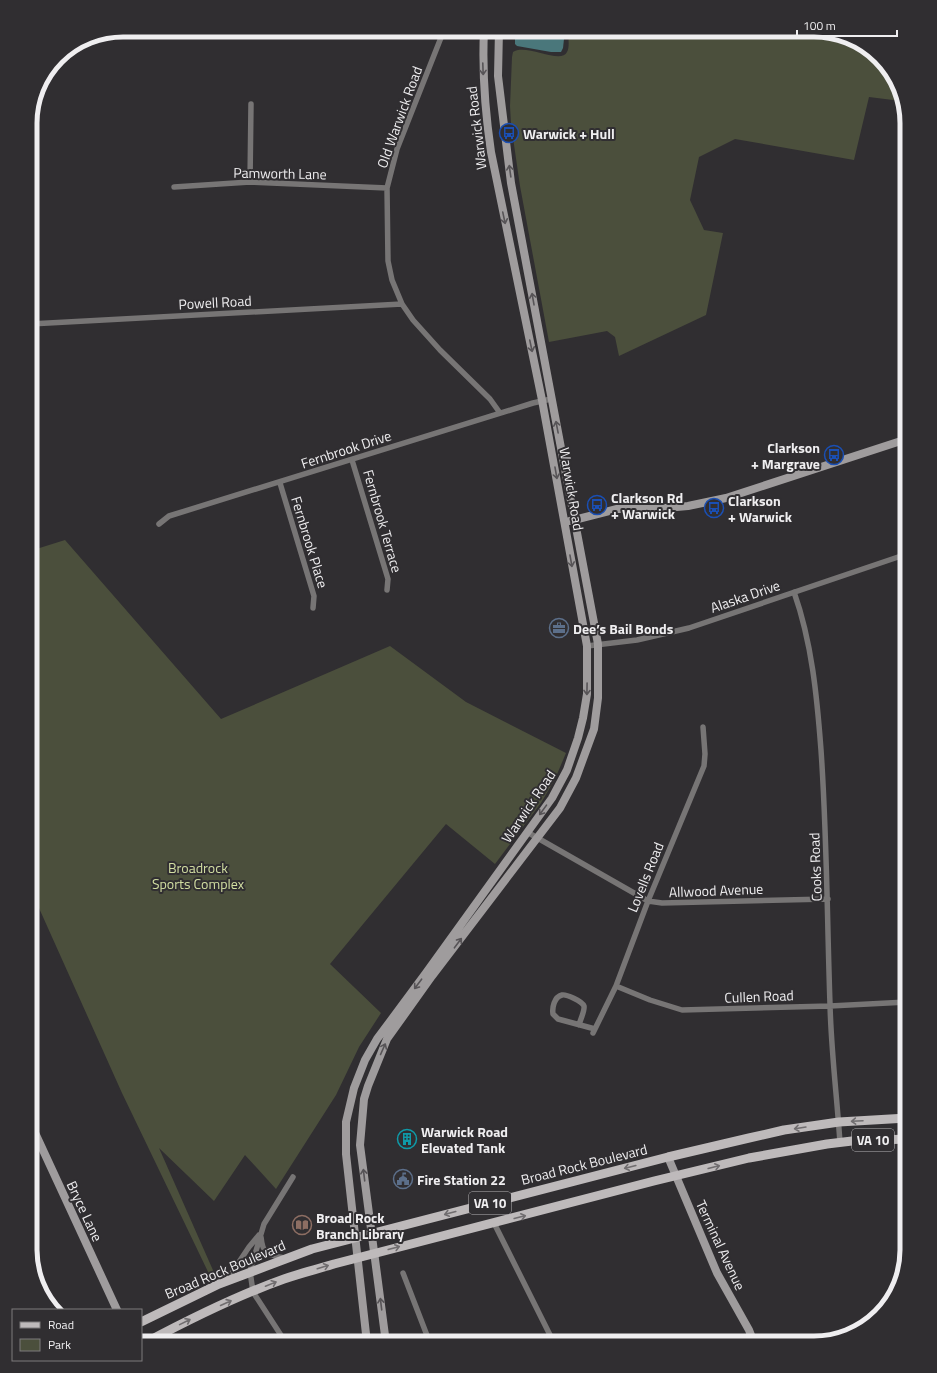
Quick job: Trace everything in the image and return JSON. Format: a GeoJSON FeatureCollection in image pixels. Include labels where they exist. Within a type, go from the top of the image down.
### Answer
{"type":"FeatureCollection","features":[{"type":"Feature","properties":{"kind":"main road","name":"Warwick Road"},"geometry":{"type":"LineString","coordinates":[[366,1336],[356,1258],[346,1154],[346,1122],[354,1088],[365,1060],[377,1039],[552,798],[567,770],[578,738],[587,694],[587,646],[542,400],[491,152],[485,111],[484,37]]}},
{"type":"Feature","properties":{"kind":"main road","name":"Warwick Road"},"geometry":{"type":"LineString","coordinates":[[385,1336],[360,1145],[364,1099],[387,1039],[432,976],[560,808],[576,778],[594,729],[598,698],[598,644],[551,399],[508,162],[498,76],[499,37]]}},
{"type":"Feature","properties":{"kind":"main road"},"geometry":{"type":"LineString","coordinates":[[564,522],[617,509],[654,509],[674,507],[726,498],[900,441]]}},
{"type":"Feature","properties":{"kind":"main road","name":"Broad Rock Boulevard"},"geometry":{"type":"LineString","coordinates":[[142,1322],[225,1282],[312,1249],[668,1157],[784,1130],[839,1122],[900,1118]]}},
{"type":"Feature","properties":{"kind":"main road","name":"Bryce Lane"},"geometry":{"type":"LineString","coordinates":[[37,1137],[117,1309]]}},
{"type":"Feature","properties":{"kind":"main road","name":"VA 10"},"geometry":{"type":"LineString","coordinates":[[159,1336],[210,1310],[286,1278],[356,1258],[676,1176],[776,1153],[840,1143],[900,1139]]}},
{"type":"Feature","properties":{"kind":"main road","name":"Terminal Avenue"},"geometry":{"type":"LineString","coordinates":[[668,1157],[717,1273],[751,1336]]}},
{"type":"Feature","properties":{"kind":"street","name":"Old Warwick Road"},"geometry":{"type":"LineString","coordinates":[[441,37],[397,149],[387,188],[388,261],[392,280],[402,304],[413,320],[440,350],[490,399],[500,413]]}},
{"type":"Feature","properties":{"kind":"street"},"geometry":{"type":"LineString","coordinates":[[250,182],[251,104]]}},
{"type":"Feature","properties":{"kind":"street","name":"Pamworth Lane"},"geometry":{"type":"LineString","coordinates":[[174,187],[250,182],[387,188]]}},
{"type":"Feature","properties":{"kind":"street","name":"Powell Road"},"geometry":{"type":"LineString","coordinates":[[37,324],[402,304]]}},
{"type":"Feature","properties":{"kind":"street","name":"Fernbrook Drive"},"geometry":{"type":"LineString","coordinates":[[160,524],[169,516],[280,483],[542,400],[551,399]]}},
{"type":"Feature","properties":{"kind":"street","name":"Fernbrook Terrace"},"geometry":{"type":"LineString","coordinates":[[352,460],[388,579],[387,590]]}},
{"type":"Feature","properties":{"kind":"street","name":"Fernbrook Place"},"geometry":{"type":"LineString","coordinates":[[280,483],[314,596],[313,608]]}},
{"type":"Feature","properties":{"kind":"street","name":"Alaska Drive"},"geometry":{"type":"LineString","coordinates":[[587,646],[637,640],[689,628],[900,556]]}},
{"type":"Feature","properties":{"kind":"street","name":"Cooks Road"},"geometry":{"type":"LineString","coordinates":[[794,592],[802,614],[816,692],[824,793],[830,1006],[840,1143]]}},
{"type":"Feature","properties":{"kind":"street","name":"Lovells Road"},"geometry":{"type":"LineString","coordinates":[[579,1025],[594,1031],[616,986],[648,901],[704,766],[705,754],[703,727]]}},
{"type":"Feature","properties":{"kind":"street","name":"Allwood Avenue"},"geometry":{"type":"LineString","coordinates":[[527,832],[648,901],[662,903],[828,899]]}},
{"type":"Feature","properties":{"kind":"street","name":"Cullen Road"},"geometry":{"type":"LineString","coordinates":[[616,986],[650,1000],[682,1010],[900,1002]]}},
{"type":"Feature","properties":{"kind":"street"},"geometry":{"type":"LineString","coordinates":[[564,995],[578,1000],[583,1004],[584,1008],[579,1025],[558,1019],[553,1014],[552,1009],[556,999],[559,996],[564,995]]}},
{"type":"Feature","properties":{"kind":"street"},"geometry":{"type":"LineString","coordinates":[[281,1336],[253,1292],[250,1272],[260,1233],[264,1224],[293,1177]]}},
{"type":"Feature","properties":{"kind":"street"},"geometry":{"type":"LineString","coordinates":[[494,1223],[550,1336]]}},
{"type":"Feature","properties":{"kind":"street"},"geometry":{"type":"LineString","coordinates":[[260,1233],[262,1247],[265,1251],[272,1256],[286,1258]]}},
{"type":"Feature","properties":{"kind":"street"},"geometry":{"type":"LineString","coordinates":[[225,1282],[260,1233]]}},
{"type":"Feature","properties":{"kind":"street"},"geometry":{"type":"LineString","coordinates":[[403,1273],[427,1336]]}},
{"type":"Feature","properties":{"kind":"green space"},"geometry":{"type":"Polygon","coordinates":[[[569,37],[819,37],[831,39],[852,46],[871,58],[885,75],[897,100],[869,97],[854,160],[735,139],[699,157],[690,200],[704,230],[723,233],[706,315],[619,356],[615,337],[607,331],[549,342],[520,186],[511,124],[510,106],[513,52],[526,50],[558,56],[567,52],[569,37]]]}},
{"type":"Feature","properties":{"kind":"green space","name":"Broadrock Sports Complex"},"geometry":{"type":"Polygon","coordinates":[[[65,540],[221,719],[390,646],[466,702],[566,753],[555,779],[541,803],[495,864],[446,824],[330,964],[381,1013],[359,1047],[336,1095],[276,1189],[245,1155],[214,1201],[159,1148],[216,1277],[211,1278],[122,1093],[37,904],[37,549],[65,540]]]}},
{"type":"Feature","properties":{"kind":"water"},"geometry":{"type":"Polygon","coordinates":[[[515,37],[564,37],[561,52],[551,52],[517,46],[515,44],[515,37]]]}},
{"type":"Feature","properties":{"kind":"place","name":"Warwick + Hull"},"geometry":{"type":"Point","coordinates":[509,133]}},
{"type":"Feature","properties":{"kind":"place","name":"Clarkson + Margrave"},"geometry":{"type":"Point","coordinates":[834,455]}},
{"type":"Feature","properties":{"kind":"place","name":"Clarkson Rd + Warwick"},"geometry":{"type":"Point","coordinates":[597,505]}},
{"type":"Feature","properties":{"kind":"place","name":"Clarkson + Warwick"},"geometry":{"type":"Point","coordinates":[714,508]}},
{"type":"Feature","properties":{"kind":"place","name":"Dee’s Bail Bonds"},"geometry":{"type":"Point","coordinates":[559,628]}},
{"type":"Feature","properties":{"kind":"place","name":"Warwick Road Elevated Tank"},"geometry":{"type":"Point","coordinates":[407,1139]}},
{"type":"Feature","properties":{"kind":"place","name":"Fire Station 22"},"geometry":{"type":"Point","coordinates":[403,1179]}},
{"type":"Feature","properties":{"kind":"place","name":"Broad Rock Branch Library"},"geometry":{"type":"Point","coordinates":[302,1225]}}]}
